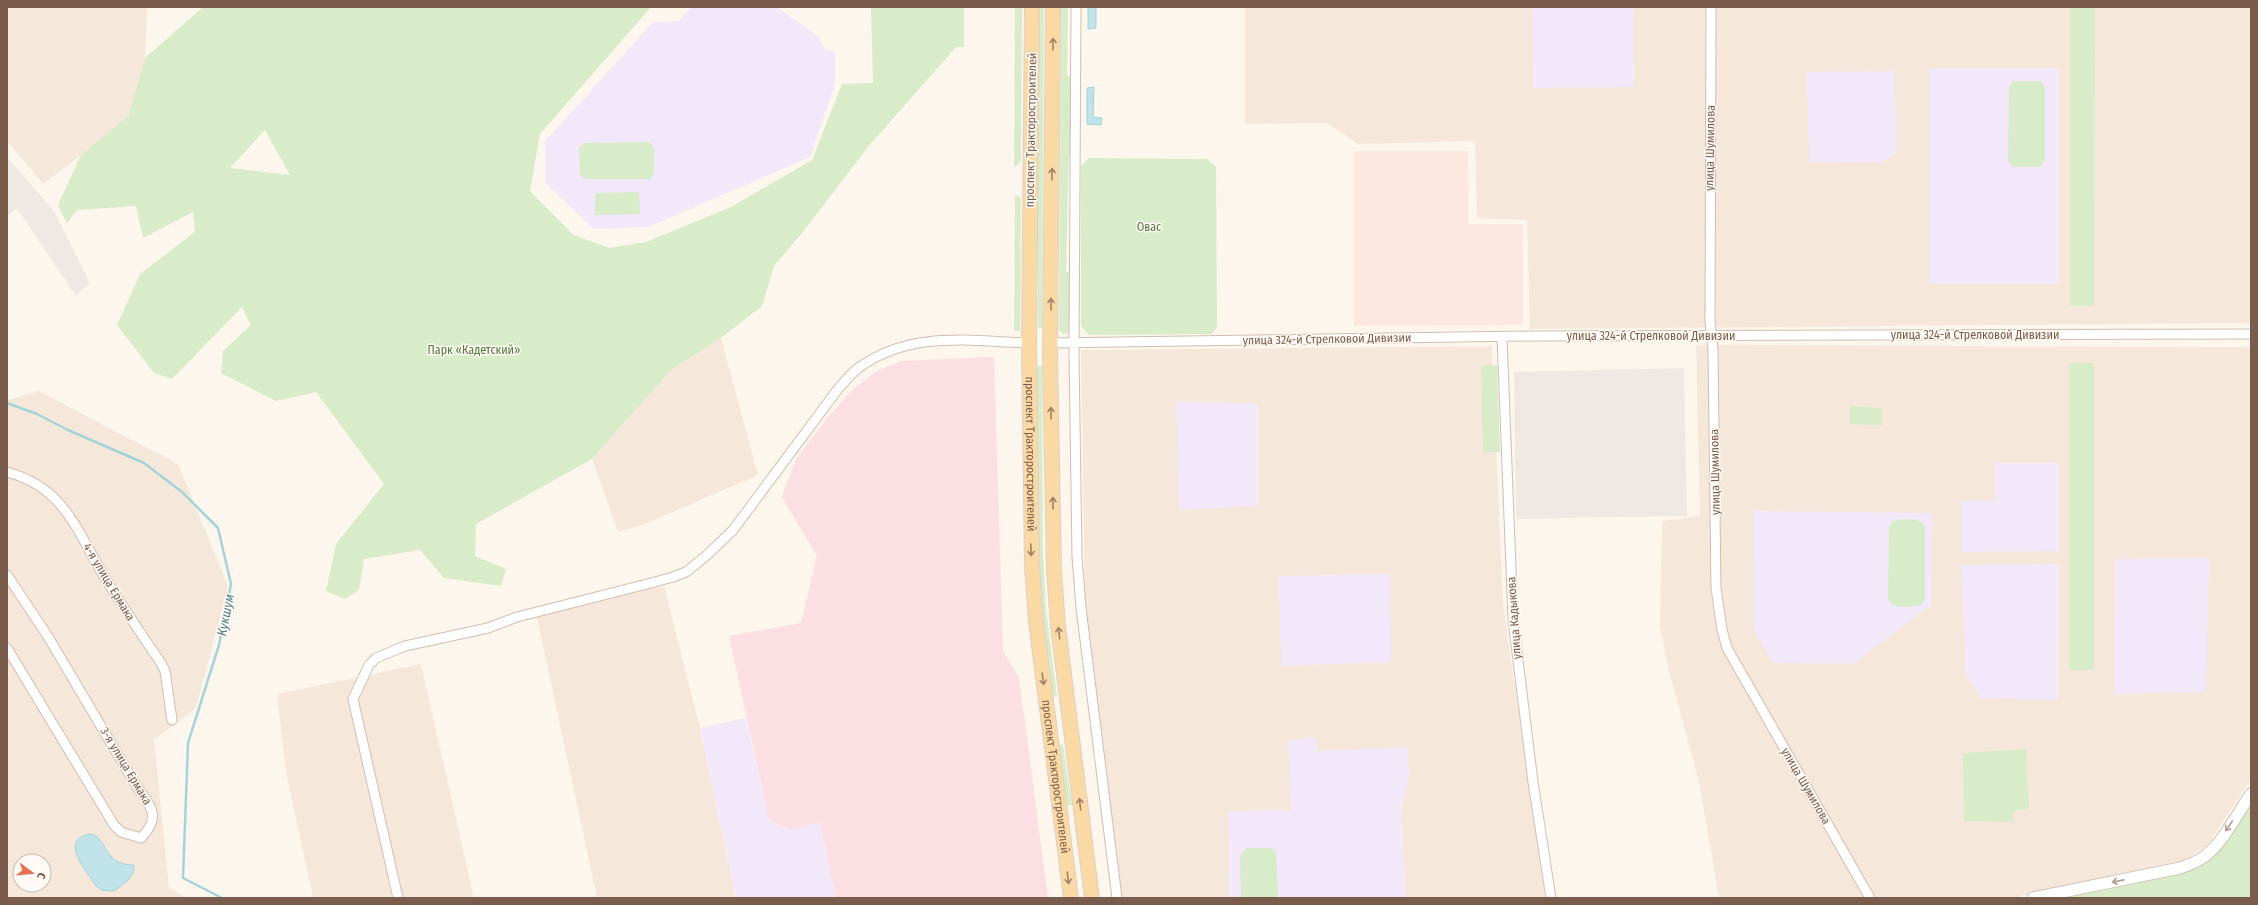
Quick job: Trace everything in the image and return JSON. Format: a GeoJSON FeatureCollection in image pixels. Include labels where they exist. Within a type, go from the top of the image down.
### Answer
{"type":"FeatureCollection","features":[{"type":"Feature","properties":{"kind":"main road","name":"проспект Тракторостроителей"},"geometry":{"type":"LineString","coordinates":[[1032,7],[1029,343],[1032,565],[1036,622],[1071,898]]}},
{"type":"Feature","properties":{"kind":"main road","name":"проспект Тракторостроителей"},"geometry":{"type":"LineString","coordinates":[[1054,7],[1050,343],[1054,570],[1058,626],[1092,898]]}},
{"type":"Feature","properties":{"kind":"main road"},"geometry":{"type":"LineString","coordinates":[[1029,343],[1050,343]]}},
{"type":"Feature","properties":{"kind":"main road"},"geometry":{"type":"LineString","coordinates":[[1048,711],[1068,708]]}},
{"type":"Feature","properties":{"kind":"main road"},"geometry":{"type":"LineString","coordinates":[[1062,827],[1083,824]]}},
{"type":"Feature","properties":{"kind":"street"},"geometry":{"type":"LineString","coordinates":[[1076,7],[1075,342],[1077,548],[1081,608],[1117,898]]}},
{"type":"Feature","properties":{"kind":"street","name":"улица Шумилова"},"geometry":{"type":"LineString","coordinates":[[1712,7],[1711,335],[1716,588],[1722,630],[1727,648],[1870,898]]}},
{"type":"Feature","properties":{"kind":"street","name":"улица 324-й Стрелковой Дивизии"},"geometry":{"type":"LineString","coordinates":[[1050,343],[1711,335],[2251,334]]}},
{"type":"Feature","properties":{"kind":"street","name":"улица Кадыкова"},"geometry":{"type":"LineString","coordinates":[[1502,337],[1513,620],[1533,782],[1551,898]]}},
{"type":"Feature","properties":{"kind":"street"},"geometry":{"type":"LineString","coordinates":[[398,898],[353,699],[370,665],[376,658],[405,646],[488,628],[516,617],[673,578],[686,572],[706,556],[733,530],[838,389],[857,370],[874,359],[913,342],[934,340],[1029,343]]}},
{"type":"Feature","properties":{"kind":"street","name":"4-я улица Ермака"},"geometry":{"type":"LineString","coordinates":[[7,472],[35,482],[50,493],[68,511],[102,572],[165,671],[172,720]]}},
{"type":"Feature","properties":{"kind":"street","name":"3-я улица Ермака"},"geometry":{"type":"LineString","coordinates":[[7,575],[47,635],[137,787],[150,804],[153,812],[152,822],[149,830],[141,838],[121,832],[114,825],[7,648]]}},
{"type":"Feature","properties":{"kind":"street"},"geometry":{"type":"LineString","coordinates":[[2033,898],[2180,868],[2196,862],[2207,855],[2251,794]]}},
{"type":"Feature","properties":{"kind":"shaded area"},"geometry":{"type":"Polygon","coordinates":[[[7,7],[147,7],[145,58],[129,115],[43,184],[7,141],[7,7]]]}},
{"type":"Feature","properties":{"kind":"shaded area"},"geometry":{"type":"Polygon","coordinates":[[[691,7],[777,7],[819,37],[825,50],[835,51],[835,84],[810,157],[648,227],[594,229],[545,183],[545,141],[653,22],[679,21],[691,7]]]}},
{"type":"Feature","properties":{"kind":"shaded area"},"geometry":{"type":"Polygon","coordinates":[[[1245,7],[2251,7],[2251,323],[1530,329],[1527,220],[1477,218],[1475,141],[1358,144],[1327,123],[1245,124],[1245,7]]]}},
{"type":"Feature","properties":{"kind":"shaded area"},"geometry":{"type":"Polygon","coordinates":[[[1532,7],[1633,7],[1634,87],[1533,88],[1532,7]]]}},
{"type":"Feature","properties":{"kind":"shaded area"},"geometry":{"type":"Polygon","coordinates":[[[1929,68],[2059,68],[2059,284],[1929,284],[1929,68]]]}},
{"type":"Feature","properties":{"kind":"shaded area"},"geometry":{"type":"Polygon","coordinates":[[[1895,71],[1896,154],[1880,163],[1809,162],[1807,72],[1895,71]]]}},
{"type":"Feature","properties":{"kind":"shaded area"},"geometry":{"type":"Polygon","coordinates":[[[1354,151],[1468,151],[1469,224],[1523,224],[1523,325],[1354,326],[1354,151]]]}},
{"type":"Feature","properties":{"kind":"shaded area"},"geometry":{"type":"Polygon","coordinates":[[[7,157],[54,211],[90,283],[76,296],[17,208],[7,216],[7,157]]]}},
{"type":"Feature","properties":{"kind":"shaded area"},"geometry":{"type":"Polygon","coordinates":[[[721,338],[758,475],[645,524],[618,532],[592,459],[671,370],[721,338]]]}},
{"type":"Feature","properties":{"kind":"shaded area"},"geometry":{"type":"Polygon","coordinates":[[[1696,345],[2251,347],[2251,779],[2206,847],[2178,863],[2011,898],[1719,898],[1699,782],[1668,667],[1660,627],[1662,521],[1700,516],[1696,345]]]}},
{"type":"Feature","properties":{"kind":"shaded area"},"geometry":{"type":"Polygon","coordinates":[[[1492,346],[1503,604],[1545,898],[1121,898],[1085,610],[1081,350],[1492,346]]]}},
{"type":"Feature","properties":{"kind":"shaded area"},"geometry":{"type":"Polygon","coordinates":[[[994,357],[1003,651],[1019,678],[1048,898],[836,898],[820,823],[789,829],[769,820],[729,636],[801,623],[817,556],[782,497],[796,459],[828,417],[853,389],[877,371],[901,361],[994,357]]]}},
{"type":"Feature","properties":{"kind":"shaded area"},"geometry":{"type":"Polygon","coordinates":[[[1684,368],[1687,516],[1516,519],[1514,372],[1684,368]]]}},
{"type":"Feature","properties":{"kind":"shaded area"},"geometry":{"type":"Polygon","coordinates":[[[39,391],[178,464],[228,586],[196,708],[154,740],[169,888],[187,898],[7,898],[7,400],[39,391]]]}},
{"type":"Feature","properties":{"kind":"shaded area"},"geometry":{"type":"Polygon","coordinates":[[[1176,402],[1258,403],[1258,506],[1179,510],[1176,402]]]}},
{"type":"Feature","properties":{"kind":"shaded area"},"geometry":{"type":"Polygon","coordinates":[[[1995,463],[2059,463],[2059,551],[1961,552],[1961,501],[1995,500],[1995,463]]]}},
{"type":"Feature","properties":{"kind":"shaded area"},"geometry":{"type":"Polygon","coordinates":[[[1753,511],[1932,513],[1931,605],[1853,664],[1773,663],[1754,630],[1753,511]]]}},
{"type":"Feature","properties":{"kind":"shaded area"},"geometry":{"type":"Polygon","coordinates":[[[2209,558],[2206,692],[2114,694],[2115,559],[2209,558]]]}},
{"type":"Feature","properties":{"kind":"shaded area"},"geometry":{"type":"Polygon","coordinates":[[[2059,564],[2058,700],[1980,698],[1966,673],[1961,565],[2059,564]]]}},
{"type":"Feature","properties":{"kind":"shaded area"},"geometry":{"type":"Polygon","coordinates":[[[1390,574],[1391,662],[1281,666],[1279,576],[1390,574]]]}},
{"type":"Feature","properties":{"kind":"shaded area"},"geometry":{"type":"Polygon","coordinates":[[[664,586],[700,728],[736,898],[597,898],[536,613],[664,586]]]}},
{"type":"Feature","properties":{"kind":"shaded area"},"geometry":{"type":"Polygon","coordinates":[[[421,664],[474,898],[313,898],[286,772],[277,694],[421,664]]]}},
{"type":"Feature","properties":{"kind":"shaded area"},"geometry":{"type":"Polygon","coordinates":[[[746,718],[769,820],[789,829],[820,823],[836,898],[736,898],[700,728],[746,718]]]}},
{"type":"Feature","properties":{"kind":"shaded area"},"geometry":{"type":"Polygon","coordinates":[[[1316,737],[1317,751],[1407,747],[1409,777],[1401,808],[1406,898],[1230,898],[1228,811],[1291,810],[1288,740],[1316,737]]]}},
{"type":"Feature","properties":{"kind":"green space","name":"Парк «Кадетский»"},"geometry":{"type":"Polygon","coordinates":[[[203,7],[651,7],[540,134],[530,191],[574,235],[609,248],[646,242],[731,207],[812,160],[842,84],[873,83],[871,7],[964,7],[964,47],[956,47],[868,147],[802,233],[774,266],[762,306],[721,338],[671,370],[592,459],[476,524],[475,556],[506,569],[501,586],[444,578],[420,550],[364,559],[359,590],[345,599],[326,591],[336,544],[384,484],[316,392],[276,401],[221,373],[223,351],[251,325],[242,307],[172,379],[154,373],[117,325],[140,274],[195,232],[193,212],[143,238],[136,206],[77,210],[67,223],[58,205],[81,155],[129,115],[145,58],[203,7]],[[265,130],[230,168],[290,175],[265,130]]]}},
{"type":"Feature","properties":{"kind":"green space"},"geometry":{"type":"Polygon","coordinates":[[[1015,7],[1022,7],[1021,161],[1014,168],[1015,7]]]}},
{"type":"Feature","properties":{"kind":"green space"},"geometry":{"type":"Polygon","coordinates":[[[1038,7],[1044,7],[1042,328],[1038,328],[1038,7]]]}},
{"type":"Feature","properties":{"kind":"green space"},"geometry":{"type":"Polygon","coordinates":[[[1061,7],[1068,7],[1067,75],[1072,78],[1072,151],[1069,154],[1066,271],[1071,274],[1071,330],[1068,334],[1063,334],[1059,330],[1061,7]]]}},
{"type":"Feature","properties":{"kind":"green space"},"geometry":{"type":"Polygon","coordinates":[[[2070,7],[2095,7],[2094,306],[2070,306],[2070,7]]]}},
{"type":"Feature","properties":{"kind":"green space"},"geometry":{"type":"Polygon","coordinates":[[[2038,81],[2042,82],[2045,88],[2045,160],[2041,166],[2015,167],[2012,166],[2008,160],[2009,88],[2012,82],[2038,81]]]}},
{"type":"Feature","properties":{"kind":"green space"},"geometry":{"type":"Polygon","coordinates":[[[649,142],[654,148],[654,173],[650,179],[586,179],[580,175],[579,148],[584,143],[649,142]]]}},
{"type":"Feature","properties":{"kind":"green space","name":"Овас"},"geometry":{"type":"Polygon","coordinates":[[[1089,158],[1207,159],[1216,167],[1217,327],[1212,334],[1089,335],[1081,326],[1081,166],[1089,158]]]}},
{"type":"Feature","properties":{"kind":"green space"},"geometry":{"type":"Polygon","coordinates":[[[639,192],[640,214],[595,215],[595,193],[639,192]]]}},
{"type":"Feature","properties":{"kind":"green space"},"geometry":{"type":"Polygon","coordinates":[[[1015,194],[1021,198],[1020,331],[1014,331],[1015,194]]]}},
{"type":"Feature","properties":{"kind":"green space"},"geometry":{"type":"Polygon","coordinates":[[[2069,363],[2094,363],[2094,670],[2069,670],[2069,363]]]}},
{"type":"Feature","properties":{"kind":"green space"},"geometry":{"type":"Polygon","coordinates":[[[1042,365],[1043,554],[1046,609],[1057,696],[1052,697],[1041,609],[1038,554],[1037,366],[1042,365]]]}},
{"type":"Feature","properties":{"kind":"green space"},"geometry":{"type":"Polygon","coordinates":[[[1497,365],[1500,452],[1483,452],[1481,366],[1497,365]]]}},
{"type":"Feature","properties":{"kind":"green space"},"geometry":{"type":"Polygon","coordinates":[[[1850,406],[1882,408],[1882,425],[1850,424],[1850,406]]]}},
{"type":"Feature","properties":{"kind":"green space"},"geometry":{"type":"Polygon","coordinates":[[[1917,520],[1920,521],[1925,527],[1925,599],[1921,605],[1918,606],[1897,606],[1893,605],[1888,599],[1889,527],[1892,521],[1917,520]]]}},
{"type":"Feature","properties":{"kind":"green space"},"geometry":{"type":"Polygon","coordinates":[[[1063,744],[1072,805],[1065,806],[1057,745],[1063,744]]]}},
{"type":"Feature","properties":{"kind":"green space"},"geometry":{"type":"Polygon","coordinates":[[[2026,749],[2029,809],[2015,810],[2013,822],[1964,821],[1963,753],[2026,749]]]}},
{"type":"Feature","properties":{"kind":"green space"},"geometry":{"type":"Polygon","coordinates":[[[2251,794],[2251,898],[2035,898],[2180,868],[2207,855],[2251,794]]]}},
{"type":"Feature","properties":{"kind":"green space"},"geometry":{"type":"Polygon","coordinates":[[[1247,848],[1270,848],[1276,851],[1278,898],[1241,898],[1240,856],[1247,848]]]}},
{"type":"Feature","properties":{"kind":"water"},"geometry":{"type":"Polygon","coordinates":[[[1088,7],[1096,7],[1096,28],[1088,29],[1088,7]]]}},
{"type":"Feature","properties":{"kind":"water"},"geometry":{"type":"Polygon","coordinates":[[[1094,87],[1093,117],[1102,118],[1101,125],[1087,124],[1087,88],[1094,87]]]}},
{"type":"Feature","properties":{"kind":"water"},"geometry":{"type":"Polygon","coordinates":[[[91,834],[101,841],[111,857],[116,861],[134,865],[133,873],[128,881],[113,891],[101,890],[96,886],[77,856],[75,849],[76,842],[81,837],[91,834]]]}},
{"type":"Feature","properties":{"kind":"waterway","name":"Кукшум"},"geometry":{"type":"LineString","coordinates":[[7,403],[37,414],[68,430],[144,463],[182,492],[218,528],[231,584],[219,645],[188,743],[183,878],[222,898]]}}]}
